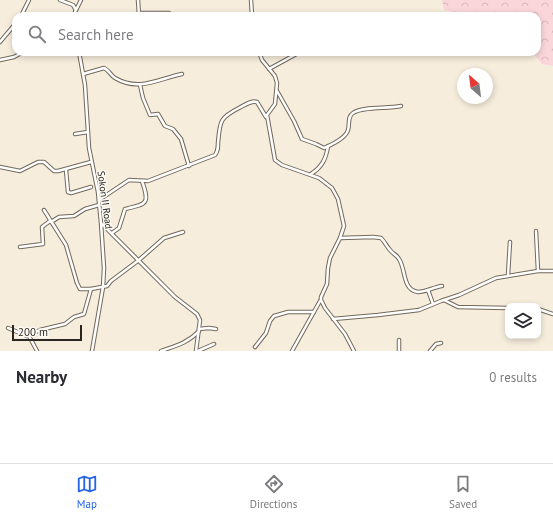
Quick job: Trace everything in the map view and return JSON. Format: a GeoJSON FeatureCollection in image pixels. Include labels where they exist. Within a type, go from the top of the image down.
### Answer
{"type":"FeatureCollection","features":[{"type":"Feature","properties":{"kind":"street"},"geometry":{"type":"LineString","coordinates":[[23,12],[29,0]]}},
{"type":"Feature","properties":{"kind":"street"},"geometry":{"type":"LineString","coordinates":[[60,0],[73,5],[76,10],[82,0]]}},
{"type":"Feature","properties":{"kind":"street"},"geometry":{"type":"LineString","coordinates":[[138,0],[139,12]]}},
{"type":"Feature","properties":{"kind":"street"},"geometry":{"type":"LineString","coordinates":[[251,0],[252,12]]}},
{"type":"Feature","properties":{"kind":"street"},"geometry":{"type":"LineString","coordinates":[[0,42],[12,27]]}},
{"type":"Feature","properties":{"kind":"street"},"geometry":{"type":"LineString","coordinates":[[0,60],[16,56]]}},
{"type":"Feature","properties":{"kind":"street","name":"Sokon II Road"},"geometry":{"type":"LineString","coordinates":[[80,56],[86,93],[91,162],[96,182],[102,223],[104,268],[103,287],[92,351]]}},
{"type":"Feature","properties":{"kind":"street"},"geometry":{"type":"LineString","coordinates":[[260,56],[276,78],[275,104],[267,114],[275,160],[282,166],[310,174],[324,181],[334,192],[339,202],[344,222],[340,238],[330,258],[327,284],[321,296],[321,300],[292,351]]}},
{"type":"Feature","properties":{"kind":"street"},"geometry":{"type":"LineString","coordinates":[[269,69],[293,56]]}},
{"type":"Feature","properties":{"kind":"street"},"geometry":{"type":"LineString","coordinates":[[83,74],[104,68],[117,79],[140,85],[182,74]]}},
{"type":"Feature","properties":{"kind":"street"},"geometry":{"type":"LineString","coordinates":[[140,85],[149,114],[158,114],[165,126],[173,129],[181,139],[189,166]]}},
{"type":"Feature","properties":{"kind":"street"},"geometry":{"type":"LineString","coordinates":[[276,90],[294,121],[302,139],[324,148],[348,132],[350,117],[353,112],[366,109],[401,106]]}},
{"type":"Feature","properties":{"kind":"street"},"geometry":{"type":"LineString","coordinates":[[99,201],[129,180],[148,181],[189,166],[217,153],[221,123],[225,116],[250,102],[256,101],[267,119]]}},
{"type":"Feature","properties":{"kind":"street"},"geometry":{"type":"LineString","coordinates":[[75,134],[88,132]]}},
{"type":"Feature","properties":{"kind":"street"},"geometry":{"type":"LineString","coordinates":[[310,174],[320,168],[328,146]]}},
{"type":"Feature","properties":{"kind":"street"},"geometry":{"type":"LineString","coordinates":[[0,167],[20,171],[38,162],[44,162],[55,171],[66,170],[91,162]]}},
{"type":"Feature","properties":{"kind":"street"},"geometry":{"type":"LineString","coordinates":[[66,170],[68,192],[71,193],[91,187]]}},
{"type":"Feature","properties":{"kind":"street"},"geometry":{"type":"LineString","coordinates":[[112,233],[119,228],[125,209],[141,205],[146,200],[147,197],[142,181]]}},
{"type":"Feature","properties":{"kind":"street"},"geometry":{"type":"LineString","coordinates":[[20,247],[43,244],[42,227],[59,217],[74,216],[86,209],[99,205]]}},
{"type":"Feature","properties":{"kind":"street"},"geometry":{"type":"LineString","coordinates":[[44,210],[66,245],[80,289],[91,289],[107,286],[111,280],[121,275],[164,238],[183,232]]}},
{"type":"Feature","properties":{"kind":"street"},"geometry":{"type":"LineString","coordinates":[[102,223],[175,297],[199,315],[200,320],[197,351],[214,344]]}},
{"type":"Feature","properties":{"kind":"street"},"geometry":{"type":"LineString","coordinates":[[536,231],[538,271]]}},
{"type":"Feature","properties":{"kind":"street"},"geometry":{"type":"LineString","coordinates":[[340,238],[382,238],[390,250],[399,258],[405,280],[409,287],[419,292],[442,286]]}},
{"type":"Feature","properties":{"kind":"street"},"geometry":{"type":"LineString","coordinates":[[508,276],[510,242]]}},
{"type":"Feature","properties":{"kind":"street"},"geometry":{"type":"LineString","coordinates":[[333,319],[413,311],[459,295],[496,278],[538,271],[553,271]]}},
{"type":"Feature","properties":{"kind":"street"},"geometry":{"type":"LineString","coordinates":[[8,328],[28,336],[40,330],[65,324],[75,317],[83,315],[91,289]]}},
{"type":"Feature","properties":{"kind":"street"},"geometry":{"type":"LineString","coordinates":[[428,290],[433,304]]}},
{"type":"Feature","properties":{"kind":"street"},"geometry":{"type":"LineString","coordinates":[[321,300],[322,305],[345,334],[354,351]]}},
{"type":"Feature","properties":{"kind":"street"},"geometry":{"type":"LineString","coordinates":[[444,300],[458,307],[505,308]]}},
{"type":"Feature","properties":{"kind":"street"},"geometry":{"type":"LineString","coordinates":[[541,311],[553,314]]}},
{"type":"Feature","properties":{"kind":"street"},"geometry":{"type":"LineString","coordinates":[[255,347],[265,335],[270,321],[274,316],[288,312],[314,312]]}},
{"type":"Feature","properties":{"kind":"street"},"geometry":{"type":"LineString","coordinates":[[161,351],[174,347],[188,340],[199,330],[209,328],[216,329]]}},
{"type":"Feature","properties":{"kind":"street"},"geometry":{"type":"LineString","coordinates":[[28,336],[37,351]]}},
{"type":"Feature","properties":{"kind":"street"},"geometry":{"type":"LineString","coordinates":[[399,340],[399,351]]}},
{"type":"Feature","properties":{"kind":"street"},"geometry":{"type":"LineString","coordinates":[[430,351],[436,344],[441,343]]}},
{"type":"Feature","properties":{"kind":"green space"},"geometry":{"type":"Polygon","coordinates":[[[442,0],[553,0],[553,66],[542,64],[535,56],[541,56],[541,12],[451,12],[444,10],[442,0]]]}}]}
